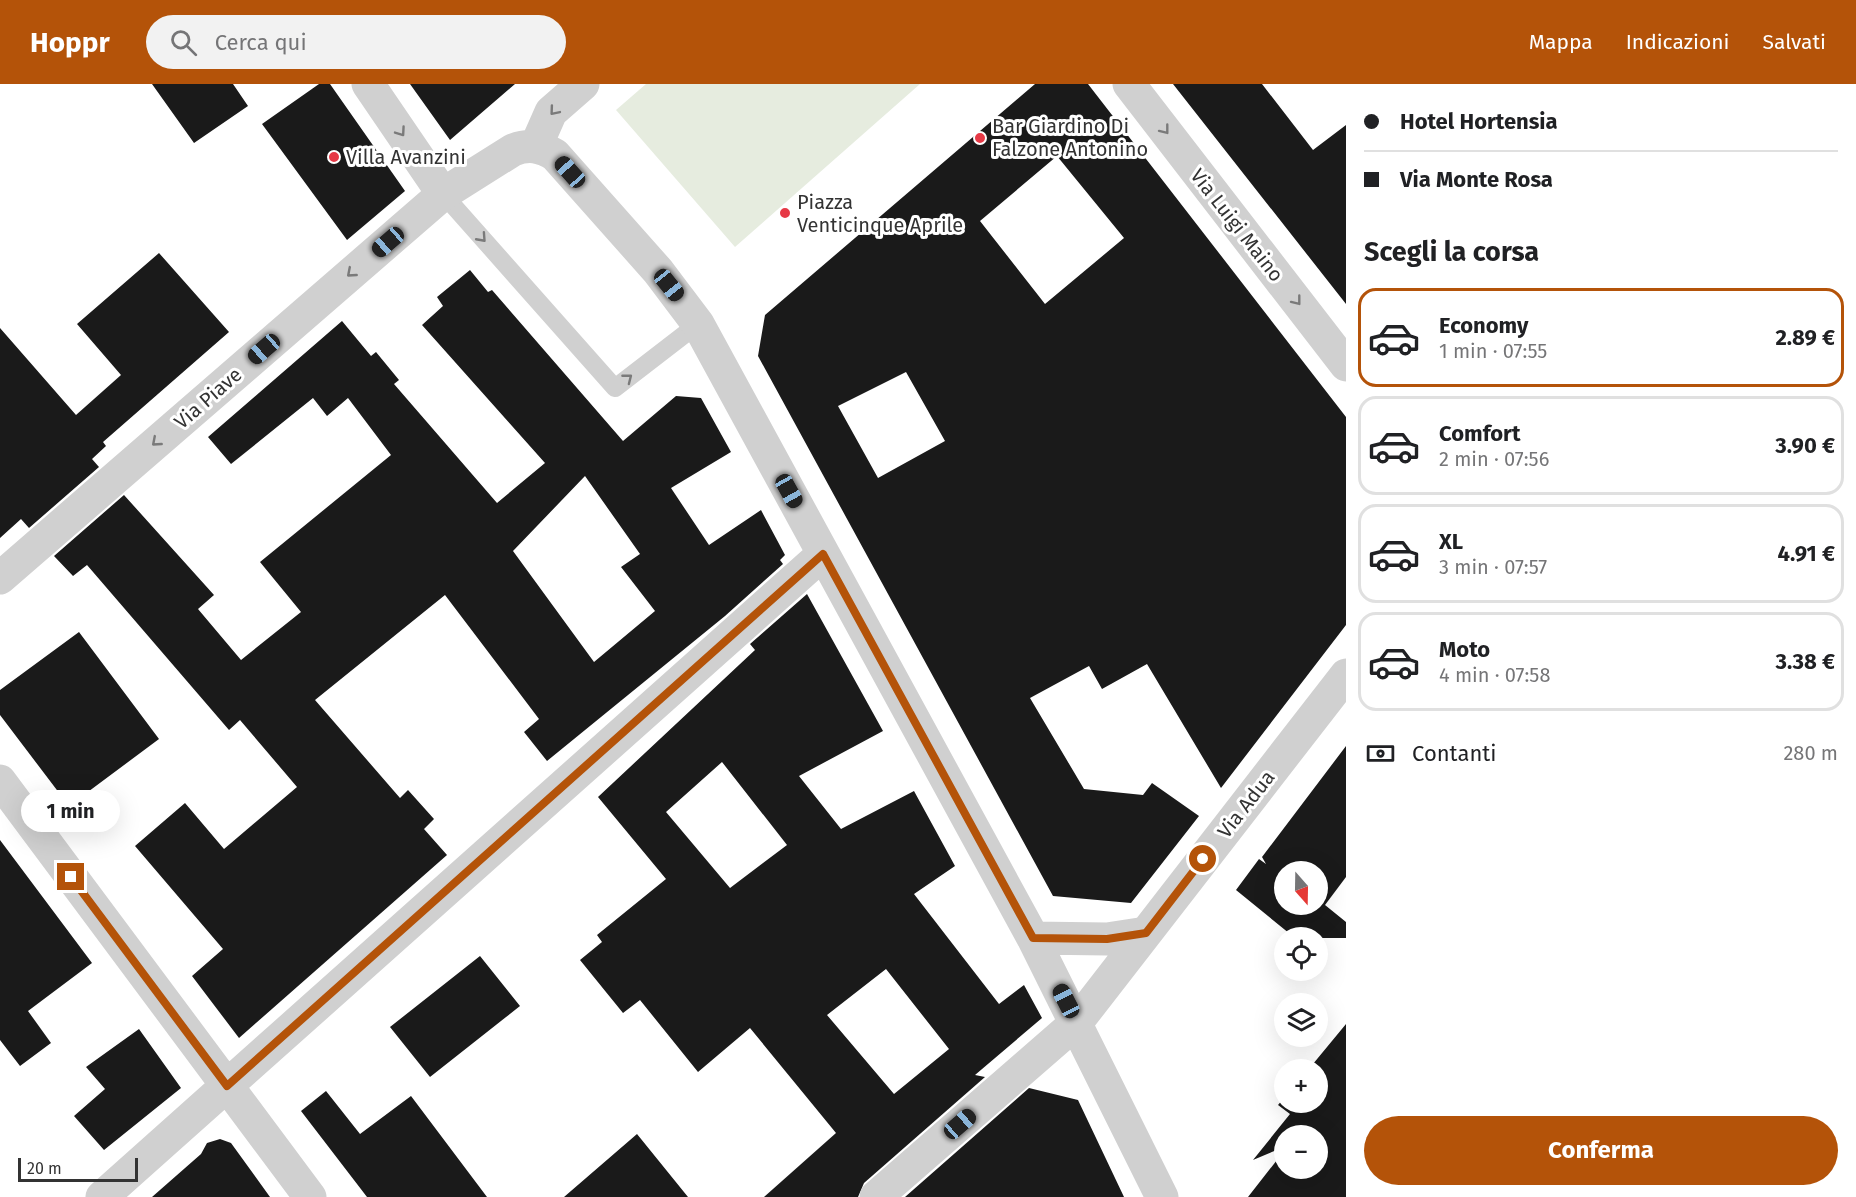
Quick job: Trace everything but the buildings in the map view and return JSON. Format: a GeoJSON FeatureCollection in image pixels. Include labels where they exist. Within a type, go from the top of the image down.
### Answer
{"type":"FeatureCollection","features":[{"type":"Feature","properties":{"kind":"street"},"geometry":{"type":"LineString","coordinates":[[368,84],[443,194],[513,150],[525,146],[536,146],[555,156],[658,271],[698,324],[1033,938],[1077,1022],[1162,1197]]}},
{"type":"Feature","properties":{"kind":"street"},"geometry":{"type":"LineString","coordinates":[[536,146],[551,112],[584,84]]}},
{"type":"Feature","properties":{"kind":"street","name":"Via Luigi Maino"},"geometry":{"type":"LineString","coordinates":[[1129,84],[1346,365]]}},
{"type":"Feature","properties":{"kind":"street","name":"Via Piave"},"geometry":{"type":"LineString","coordinates":[[0,578],[443,194]]}},
{"type":"Feature","properties":{"kind":"street"},"geometry":{"type":"LineString","coordinates":[[102,1197],[823,554]]}},
{"type":"Feature","properties":{"kind":"street","name":"Via Adua"},"geometry":{"type":"LineString","coordinates":[[876,1197],[1077,1022],[1346,675]]}},
{"type":"Feature","properties":{"kind":"street"},"geometry":{"type":"LineString","coordinates":[[0,781],[310,1197]]}},
{"type":"Feature","properties":{"kind":"street"},"geometry":{"type":"LineString","coordinates":[[1033,938],[1107,939],[1146,933]]}},
{"type":"Feature","properties":{"kind":"lane"},"geometry":{"type":"LineString","coordinates":[[443,194],[615,388],[698,324]]}},
{"type":"Feature","properties":{"kind":"shaded area"},"geometry":{"type":"Polygon","coordinates":[[[646,84],[920,84],[735,247],[616,110],[646,84]]]}},
{"type":"Feature","properties":{"kind":"place","name":"Bar Giardino Di Falzone Antonino"},"geometry":{"type":"Point","coordinates":[980,138]}},
{"type":"Feature","properties":{"kind":"place","name":"Villa Avanzini"},"geometry":{"type":"Point","coordinates":[334,157]}},
{"type":"Feature","properties":{"kind":"place","name":"Piazza Venticinque Aprile"},"geometry":{"type":"Point","coordinates":[785,213]}},
{"type":"Feature","properties":{"kind":"route"},"geometry":{"type":"LineString","coordinates":[[71,877],[227,1086],[823,554],[1033,938],[1107,939],[1146,933],[1203,859]]}}]}
